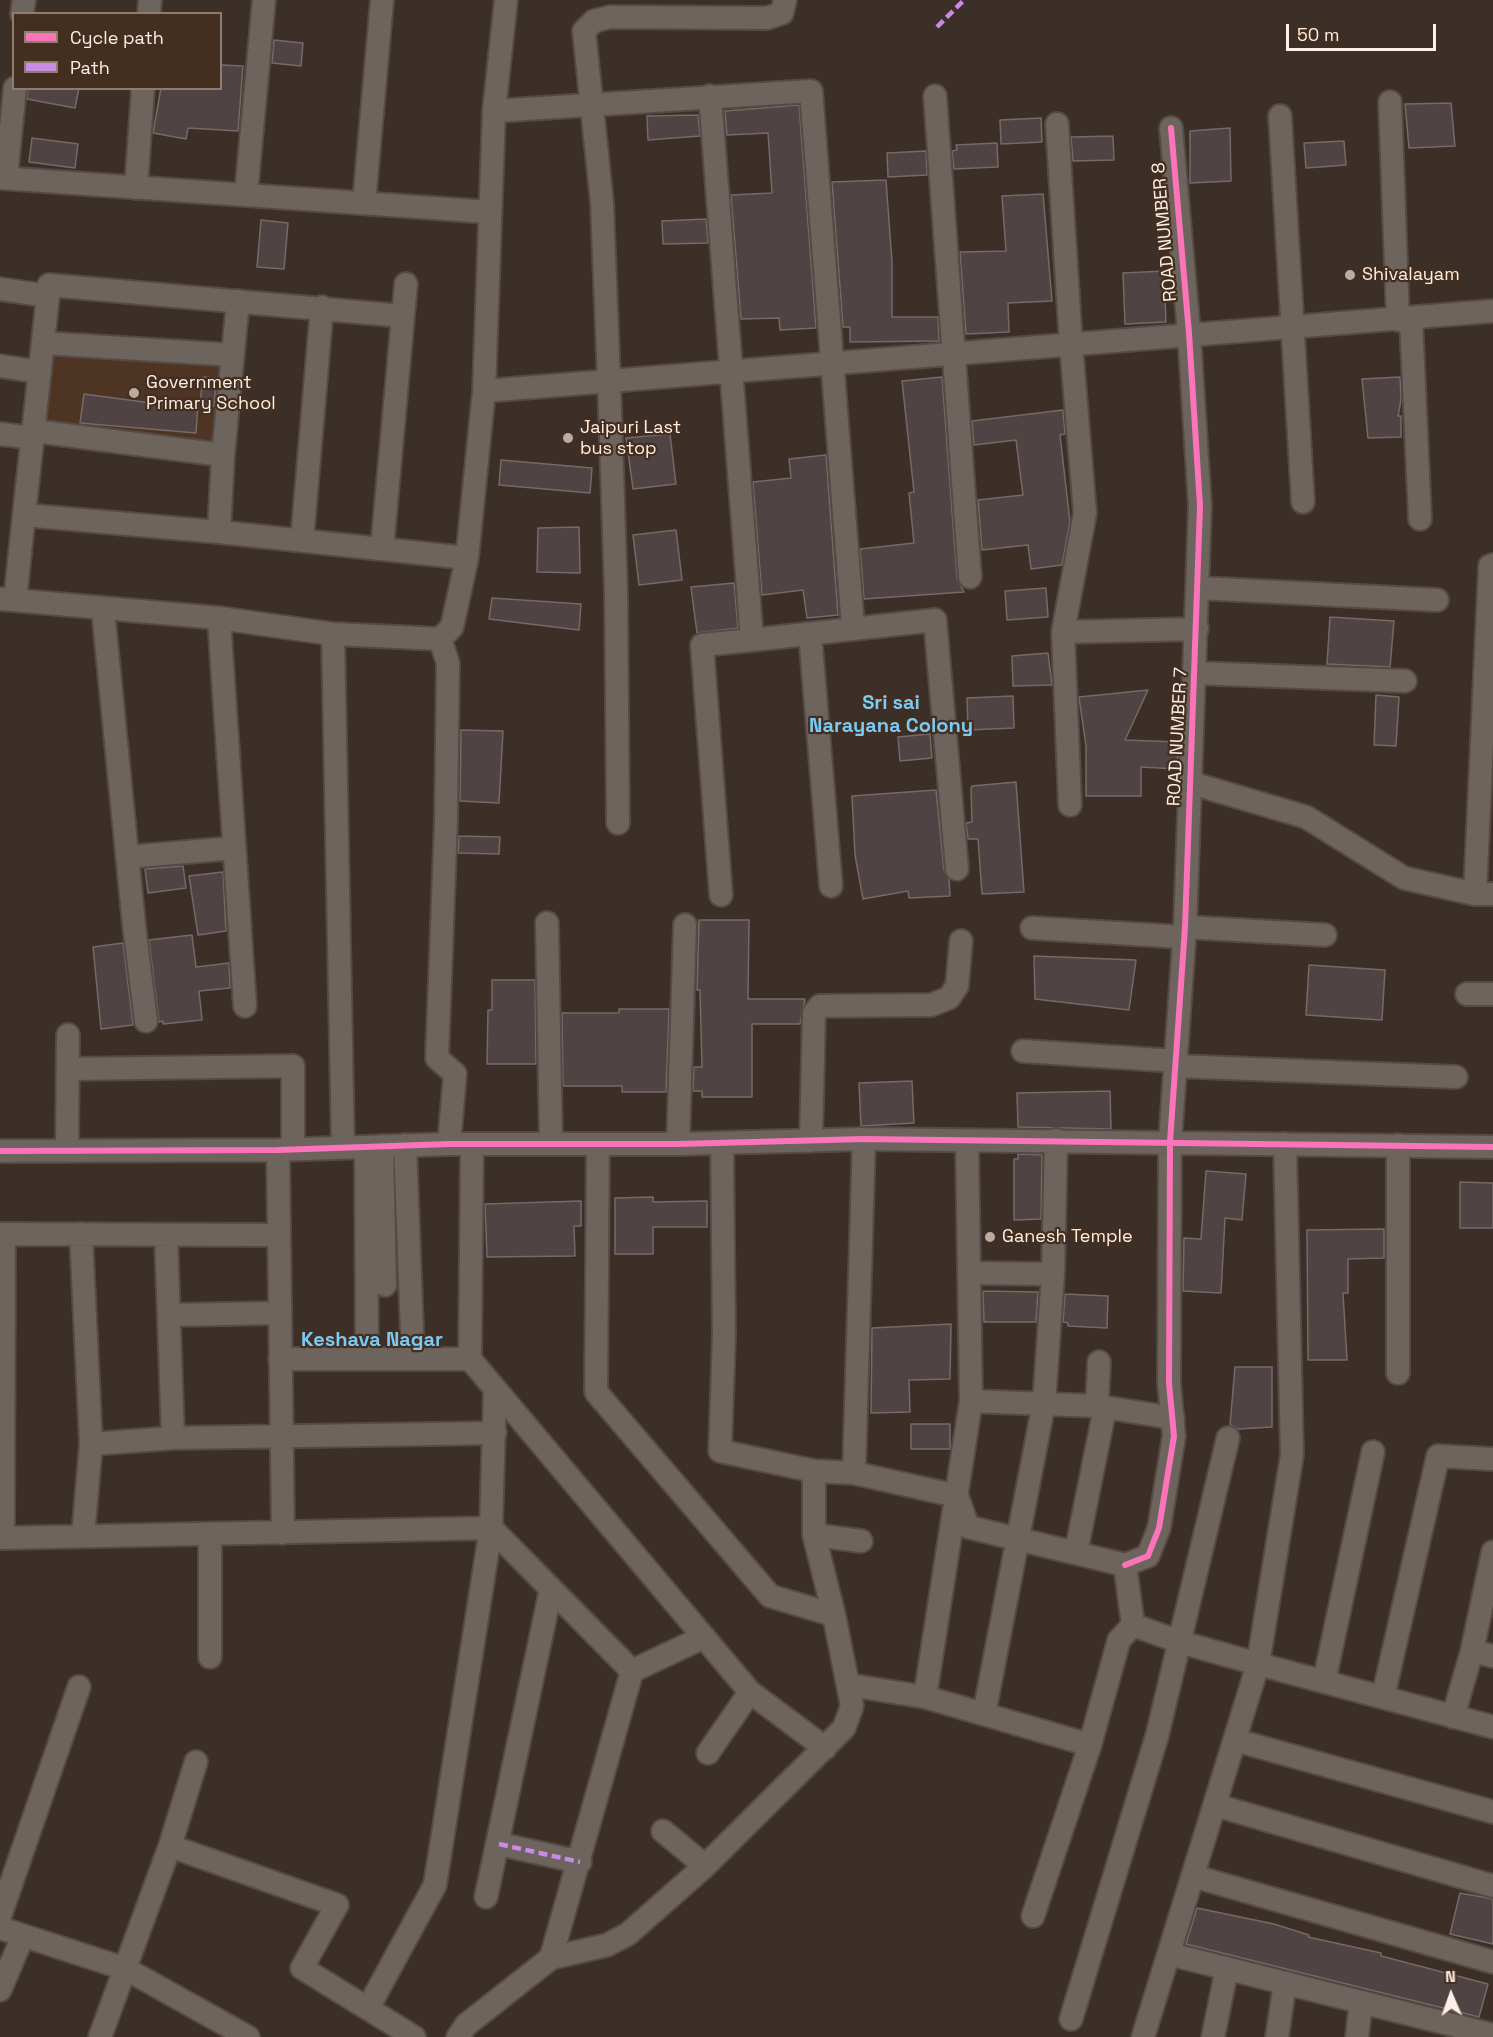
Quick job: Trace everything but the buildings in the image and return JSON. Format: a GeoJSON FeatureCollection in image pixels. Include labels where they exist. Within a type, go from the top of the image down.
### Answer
{"type":"FeatureCollection","features":[{"type":"Feature","properties":{"kind":"street"},"geometry":{"type":"LineString","coordinates":[[246,194],[264,0]]}},
{"type":"Feature","properties":{"kind":"street"},"geometry":{"type":"LineString","coordinates":[[364,204],[382,0]]}},
{"type":"Feature","properties":{"kind":"street"},"geometry":{"type":"LineString","coordinates":[[403,316],[322,307],[50,285],[24,515],[7,599],[103,610],[219,618],[333,634],[440,639],[452,627],[467,558],[484,391],[494,111],[506,0]]}},
{"type":"Feature","properties":{"kind":"street"},"geometry":{"type":"LineString","coordinates":[[618,823],[616,592],[602,202],[584,31],[594,21],[609,17],[767,18],[782,13],[785,0]]}},
{"type":"Feature","properties":{"kind":"street"},"geometry":{"type":"LineString","coordinates":[[15,90],[3,178],[490,212]]}},
{"type":"Feature","properties":{"kind":"street"},"geometry":{"type":"LineString","coordinates":[[136,188],[143,90]]}},
{"type":"Feature","properties":{"kind":"street"},"geometry":{"type":"LineString","coordinates":[[494,111],[591,103],[811,91],[853,627]]}},
{"type":"Feature","properties":{"kind":"street"},"geometry":{"type":"LineString","coordinates":[[710,96],[752,640]]}},
{"type":"Feature","properties":{"kind":"street"},"geometry":{"type":"LineString","coordinates":[[935,96],[970,577]]}},
{"type":"Feature","properties":{"kind":"street"},"geometry":{"type":"LineString","coordinates":[[1390,102],[1420,519]]}},
{"type":"Feature","properties":{"kind":"street"},"geometry":{"type":"LineString","coordinates":[[1280,116],[1303,502]]}},
{"type":"Feature","properties":{"kind":"street"},"geometry":{"type":"LineString","coordinates":[[1057,124],[1071,344],[1085,513],[1078,561],[1063,632],[1070,806]]}},
{"type":"Feature","properties":{"kind":"street","name":"ROAD NUMBER 8"},"geometry":{"type":"LineString","coordinates":[[1171,128],[1189,333]]}},
{"type":"Feature","properties":{"kind":"street"},"geometry":{"type":"LineString","coordinates":[[382,549],[406,284]]}},
{"type":"Feature","properties":{"kind":"street"},"geometry":{"type":"LineString","coordinates":[[0,289],[48,296]]}},
{"type":"Feature","properties":{"kind":"street"},"geometry":{"type":"LineString","coordinates":[[219,532],[223,455],[238,301]]}},
{"type":"Feature","properties":{"kind":"street"},"geometry":{"type":"LineString","coordinates":[[302,540],[322,307]]}},
{"type":"Feature","properties":{"kind":"street"},"geometry":{"type":"LineString","coordinates":[[484,391],[1189,333],[1493,311]]}},
{"type":"Feature","properties":{"kind":"street","name":"ROAD NUMBER 7"},"geometry":{"type":"LineString","coordinates":[[1125,1565],[1148,1556],[1159,1528],[1174,1436],[1170,1383],[1170,1142],[1185,932],[1196,673],[1200,506],[1189,333]]}},
{"type":"Feature","properties":{"kind":"street"},"geometry":{"type":"LineString","coordinates":[[42,343],[233,355]]}},
{"type":"Feature","properties":{"kind":"street"},"geometry":{"type":"LineString","coordinates":[[0,366],[40,372]]}},
{"type":"Feature","properties":{"kind":"street"},"geometry":{"type":"LineString","coordinates":[[0,434],[34,434],[223,455]]}},
{"type":"Feature","properties":{"kind":"street"},"geometry":{"type":"LineString","coordinates":[[24,515],[302,540],[467,558]]}},
{"type":"Feature","properties":{"kind":"street"},"geometry":{"type":"LineString","coordinates":[[1191,783],[1306,817],[1404,878],[1484,894],[1490,566],[1493,565]]}},
{"type":"Feature","properties":{"kind":"street"},"geometry":{"type":"LineString","coordinates":[[1198,588],[1437,600]]}},
{"type":"Feature","properties":{"kind":"street"},"geometry":{"type":"LineString","coordinates":[[103,610],[127,857],[146,1021]]}},
{"type":"Feature","properties":{"kind":"street"},"geometry":{"type":"LineString","coordinates":[[219,618],[245,1006]]}},
{"type":"Feature","properties":{"kind":"street"},"geometry":{"type":"LineString","coordinates":[[721,896],[702,645],[810,634],[853,627],[935,620],[957,869]]}},
{"type":"Feature","properties":{"kind":"street"},"geometry":{"type":"LineString","coordinates":[[1063,632],[1197,629]]}},
{"type":"Feature","properties":{"kind":"street"},"geometry":{"type":"LineString","coordinates":[[333,634],[343,1147]]}},
{"type":"Feature","properties":{"kind":"street"},"geometry":{"type":"LineString","coordinates":[[810,634],[831,886]]}},
{"type":"Feature","properties":{"kind":"street"},"geometry":{"type":"LineString","coordinates":[[440,639],[448,663],[446,821],[437,1058],[455,1074],[449,1144]]}},
{"type":"Feature","properties":{"kind":"street"},"geometry":{"type":"LineString","coordinates":[[1196,673],[1405,681]]}},
{"type":"Feature","properties":{"kind":"street"},"geometry":{"type":"LineString","coordinates":[[127,857],[234,848]]}},
{"type":"Feature","properties":{"kind":"street"},"geometry":{"type":"LineString","coordinates":[[547,923],[551,1144]]}},
{"type":"Feature","properties":{"kind":"street"},"geometry":{"type":"LineString","coordinates":[[678,1144],[685,925]]}},
{"type":"Feature","properties":{"kind":"street"},"geometry":{"type":"LineString","coordinates":[[1032,928],[1325,935]]}},
{"type":"Feature","properties":{"kind":"street"},"geometry":{"type":"LineString","coordinates":[[811,1142],[814,1013],[820,1006],[931,1005],[949,998],[957,986],[961,941]]}},
{"type":"Feature","properties":{"kind":"street"},"geometry":{"type":"LineString","coordinates":[[1467,994],[1493,994]]}},
{"type":"Feature","properties":{"kind":"street"},"geometry":{"type":"LineString","coordinates":[[67,1151],[68,1035]]}},
{"type":"Feature","properties":{"kind":"street"},"geometry":{"type":"LineString","coordinates":[[1023,1051],[1176,1063],[1456,1077]]}},
{"type":"Feature","properties":{"kind":"street"},"geometry":{"type":"LineString","coordinates":[[69,1068],[292,1066],[278,1235],[283,1533]]}},
{"type":"Feature","properties":{"kind":"street"},"geometry":{"type":"LineString","coordinates":[[854,1473],[864,1139]]}},
{"type":"Feature","properties":{"kind":"street"},"geometry":{"type":"LineString","coordinates":[[0,1151],[286,1149],[449,1144],[678,1144],[864,1139],[1493,1147]]}},
{"type":"Feature","properties":{"kind":"street"},"geometry":{"type":"LineString","coordinates":[[984,1714],[1044,1403],[1053,1274],[1056,1140]]}},
{"type":"Feature","properties":{"kind":"street"},"geometry":{"type":"LineString","coordinates":[[925,1697],[971,1401],[967,1141]]}},
{"type":"Feature","properties":{"kind":"street"},"geometry":{"type":"LineString","coordinates":[[722,1143],[724,1336],[720,1451],[814,1471],[854,1473],[957,1496]]}},
{"type":"Feature","properties":{"kind":"street"},"geometry":{"type":"LineString","coordinates":[[598,1144],[596,1392],[770,1596],[834,1615]]}},
{"type":"Feature","properties":{"kind":"street"},"geometry":{"type":"LineString","coordinates":[[1143,2037],[1258,1664],[1292,1455],[1285,1144]]}},
{"type":"Feature","properties":{"kind":"street"},"geometry":{"type":"LineString","coordinates":[[405,1145],[413,1358]]}},
{"type":"Feature","properties":{"kind":"street"},"geometry":{"type":"LineString","coordinates":[[472,1145],[470,1359],[750,1692],[825,1748]]}},
{"type":"Feature","properties":{"kind":"street"},"geometry":{"type":"LineString","coordinates":[[1398,1145],[1398,1373]]}},
{"type":"Feature","properties":{"kind":"street"},"geometry":{"type":"LineString","coordinates":[[374,1147],[386,1286]]}},
{"type":"Feature","properties":{"kind":"street"},"geometry":{"type":"LineString","coordinates":[[367,1358],[374,1147]]}},
{"type":"Feature","properties":{"kind":"street"},"geometry":{"type":"LineString","coordinates":[[278,1235],[2,1234],[2,1538],[491,1528],[632,1671]]}},
{"type":"Feature","properties":{"kind":"street"},"geometry":{"type":"LineString","coordinates":[[81,1234],[91,1444],[83,1536]]}},
{"type":"Feature","properties":{"kind":"street"},"geometry":{"type":"LineString","coordinates":[[166,1235],[173,1438]]}},
{"type":"Feature","properties":{"kind":"street"},"geometry":{"type":"LineString","coordinates":[[970,1273],[1053,1274]]}},
{"type":"Feature","properties":{"kind":"street"},"geometry":{"type":"LineString","coordinates":[[170,1315],[279,1313]]}},
{"type":"Feature","properties":{"kind":"street"},"geometry":{"type":"LineString","coordinates":[[280,1359],[470,1359]]}},
{"type":"Feature","properties":{"kind":"street"},"geometry":{"type":"LineString","coordinates":[[1076,1552],[1101,1407],[1099,1362]]}},
{"type":"Feature","properties":{"kind":"street"},"geometry":{"type":"LineString","coordinates":[[368,2008],[435,1885],[491,1528],[495,1389]]}},
{"type":"Feature","properties":{"kind":"street"},"geometry":{"type":"LineString","coordinates":[[971,1401],[1101,1407],[1173,1418]]}},
{"type":"Feature","properties":{"kind":"street"},"geometry":{"type":"LineString","coordinates":[[91,1444],[173,1438],[495,1433]]}},
{"type":"Feature","properties":{"kind":"street"},"geometry":{"type":"LineString","coordinates":[[1071,2019],[1157,1736],[1228,1438]]}},
{"type":"Feature","properties":{"kind":"street"},"geometry":{"type":"LineString","coordinates":[[1324,1682],[1373,1452]]}},
{"type":"Feature","properties":{"kind":"street"},"geometry":{"type":"LineString","coordinates":[[1383,1697],[1438,1456],[1493,1459]]}},
{"type":"Feature","properties":{"kind":"street"},"geometry":{"type":"LineString","coordinates":[[458,2037],[466,2025],[551,1958],[607,1945],[628,1934],[705,1866],[844,1728],[852,1706],[834,1615],[813,1535],[814,1471]]}},
{"type":"Feature","properties":{"kind":"street"},"geometry":{"type":"LineString","coordinates":[[957,1496],[968,1527],[1125,1565],[1133,1625]]}},
{"type":"Feature","properties":{"kind":"street"},"geometry":{"type":"LineString","coordinates":[[210,1534],[210,1657]]}},
{"type":"Feature","properties":{"kind":"street"},"geometry":{"type":"LineString","coordinates":[[813,1535],[861,1541]]}},
{"type":"Feature","properties":{"kind":"street"},"geometry":{"type":"LineString","coordinates":[[1453,1717],[1483,1654],[1493,1552]]}},
{"type":"Feature","properties":{"kind":"street"},"geometry":{"type":"LineString","coordinates":[[486,1897],[551,1589]]}},
{"type":"Feature","properties":{"kind":"street"},"geometry":{"type":"LineString","coordinates":[[1133,1625],[1180,1642],[1493,1727]]}},
{"type":"Feature","properties":{"kind":"street"},"geometry":{"type":"LineString","coordinates":[[1033,1916],[1090,1745],[1119,1640],[1133,1625]]}},
{"type":"Feature","properties":{"kind":"street"},"geometry":{"type":"LineString","coordinates":[[551,1958],[580,1862],[632,1671],[704,1637]]}},
{"type":"Feature","properties":{"kind":"street"},"geometry":{"type":"LineString","coordinates":[[849,1685],[925,1697],[1090,1745]]}},
{"type":"Feature","properties":{"kind":"street"},"geometry":{"type":"LineString","coordinates":[[0,1916],[79,1687]]}},
{"type":"Feature","properties":{"kind":"street"},"geometry":{"type":"LineString","coordinates":[[708,1753],[750,1692]]}},
{"type":"Feature","properties":{"kind":"street"},"geometry":{"type":"LineString","coordinates":[[1235,1740],[1493,1812]]}},
{"type":"Feature","properties":{"kind":"street"},"geometry":{"type":"LineString","coordinates":[[100,2037],[170,1846],[196,1762]]}},
{"type":"Feature","properties":{"kind":"street"},"geometry":{"type":"LineString","coordinates":[[1215,1805],[1493,1886]]}},
{"type":"Feature","properties":{"kind":"street"},"geometry":{"type":"LineString","coordinates":[[663,1831],[705,1866]]}},
{"type":"Feature","properties":{"kind":"street"},"geometry":{"type":"LineString","coordinates":[[499,1844],[580,1862]]}},
{"type":"Feature","properties":{"kind":"street"},"geometry":{"type":"LineString","coordinates":[[170,1846],[337,1905],[302,1968],[414,2037]]}},
{"type":"Feature","properties":{"kind":"street"},"geometry":{"type":"LineString","coordinates":[[1193,1876],[1493,1962]]}},
{"type":"Feature","properties":{"kind":"street"},"geometry":{"type":"LineString","coordinates":[[0,1928],[126,1969],[248,2037]]}},
{"type":"Feature","properties":{"kind":"street"},"geometry":{"type":"LineString","coordinates":[[0,1990],[23,1935]]}},
{"type":"Feature","properties":{"kind":"street"},"geometry":{"type":"LineString","coordinates":[[1169,1954],[1361,2002],[1426,2028],[1487,2035]]}},
{"type":"Feature","properties":{"kind":"street"},"geometry":{"type":"LineString","coordinates":[[1213,2037],[1227,1968]]}},
{"type":"Feature","properties":{"kind":"street"},"geometry":{"type":"LineString","coordinates":[[1277,2037],[1285,1983]]}},
{"type":"Feature","properties":{"kind":"street"},"geometry":{"type":"LineString","coordinates":[[1357,2037],[1361,2002]]}},
{"type":"Feature","properties":{"kind":"shaded area","name":"Government Primary School"},"geometry":{"type":"Polygon","coordinates":[[[50,351],[225,363],[215,444],[44,424],[50,351]]]}},
{"type":"Feature","properties":{"kind":"marked path"},"geometry":{"type":"LineString","coordinates":[[937,27],[964,0]]}},
{"type":"Feature","properties":{"kind":"marked path"},"geometry":{"type":"LineString","coordinates":[[499,1844],[580,1862]]}},
{"type":"Feature","properties":{"kind":"cycle path"},"geometry":{"type":"LineString","coordinates":[[1125,1565],[1148,1556],[1159,1528],[1174,1436],[1169,1383],[1170,1142],[1185,927],[1200,506],[1189,333],[1171,128]]}},
{"type":"Feature","properties":{"kind":"cycle path"},"geometry":{"type":"LineString","coordinates":[[0,1151],[278,1150],[449,1144],[678,1144],[864,1139],[1493,1147]]}},
{"type":"Feature","properties":{"kind":"place","name":"Shivalayam"},"geometry":{"type":"Point","coordinates":[1350,275]}},
{"type":"Feature","properties":{"kind":"place","name":"Government Primary School"},"geometry":{"type":"Point","coordinates":[134,393]}},
{"type":"Feature","properties":{"kind":"place","name":"Jaipuri Last bus stop"},"geometry":{"type":"Point","coordinates":[568,438]}},
{"type":"Feature","properties":{"kind":"place","name":"Ganesh Temple"},"geometry":{"type":"Point","coordinates":[990,1237]}},
{"type":"Feature","properties":{"kind":"district","name":"Sri sai Narayana Colony"},"geometry":{"type":"Point","coordinates":[891,716]}},
{"type":"Feature","properties":{"kind":"district","name":"Keshava Nagar"},"geometry":{"type":"Point","coordinates":[372,1341]}}]}
